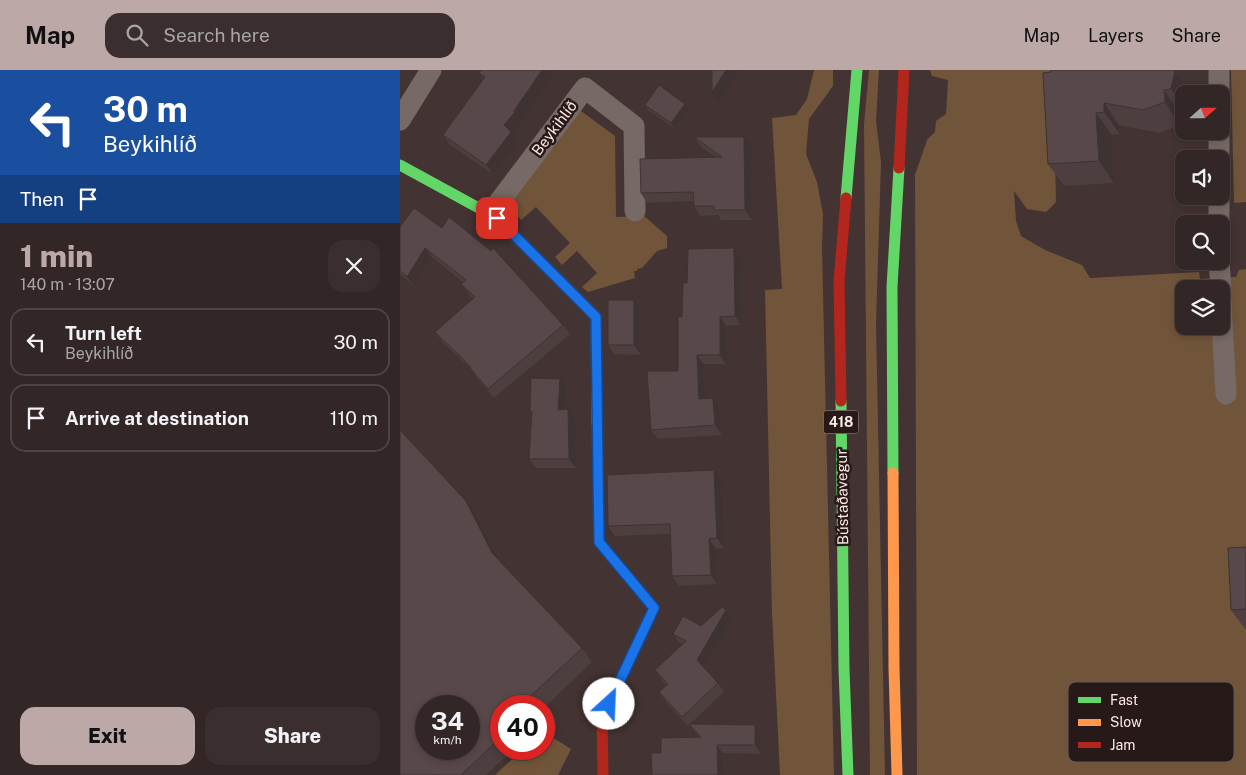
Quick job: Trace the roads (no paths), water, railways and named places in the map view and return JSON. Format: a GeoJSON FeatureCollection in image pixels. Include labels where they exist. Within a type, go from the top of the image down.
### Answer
{"type":"FeatureCollection","features":[{"type":"Feature","properties":{"kind":"main road","name":"Bústaðavegur"},"geometry":{"type":"LineString","coordinates":[[848,775],[844,659],[838,281],[856,70]]}},
{"type":"Feature","properties":{"kind":"main road"},"geometry":{"type":"LineString","coordinates":[[897,775],[894,668],[892,287],[904,70]]}},
{"type":"Feature","properties":{"kind":"main road"},"geometry":{"type":"LineString","coordinates":[[400,165],[497,218],[596,317],[599,542],[654,608],[602,720],[603,775]]}},
{"type":"Feature","properties":{"kind":"street"},"geometry":{"type":"LineString","coordinates":[[400,120],[431,70]]}},
{"type":"Feature","properties":{"kind":"street"},"geometry":{"type":"LineString","coordinates":[[1219,70],[1219,85]]}},
{"type":"Feature","properties":{"kind":"street","name":"Beykihlíð"},"geometry":{"type":"LineString","coordinates":[[490,214],[585,88],[634,126],[635,211]]}},
{"type":"Feature","properties":{"kind":"street"},"geometry":{"type":"LineString","coordinates":[[1223,335],[1226,394]]}}]}
